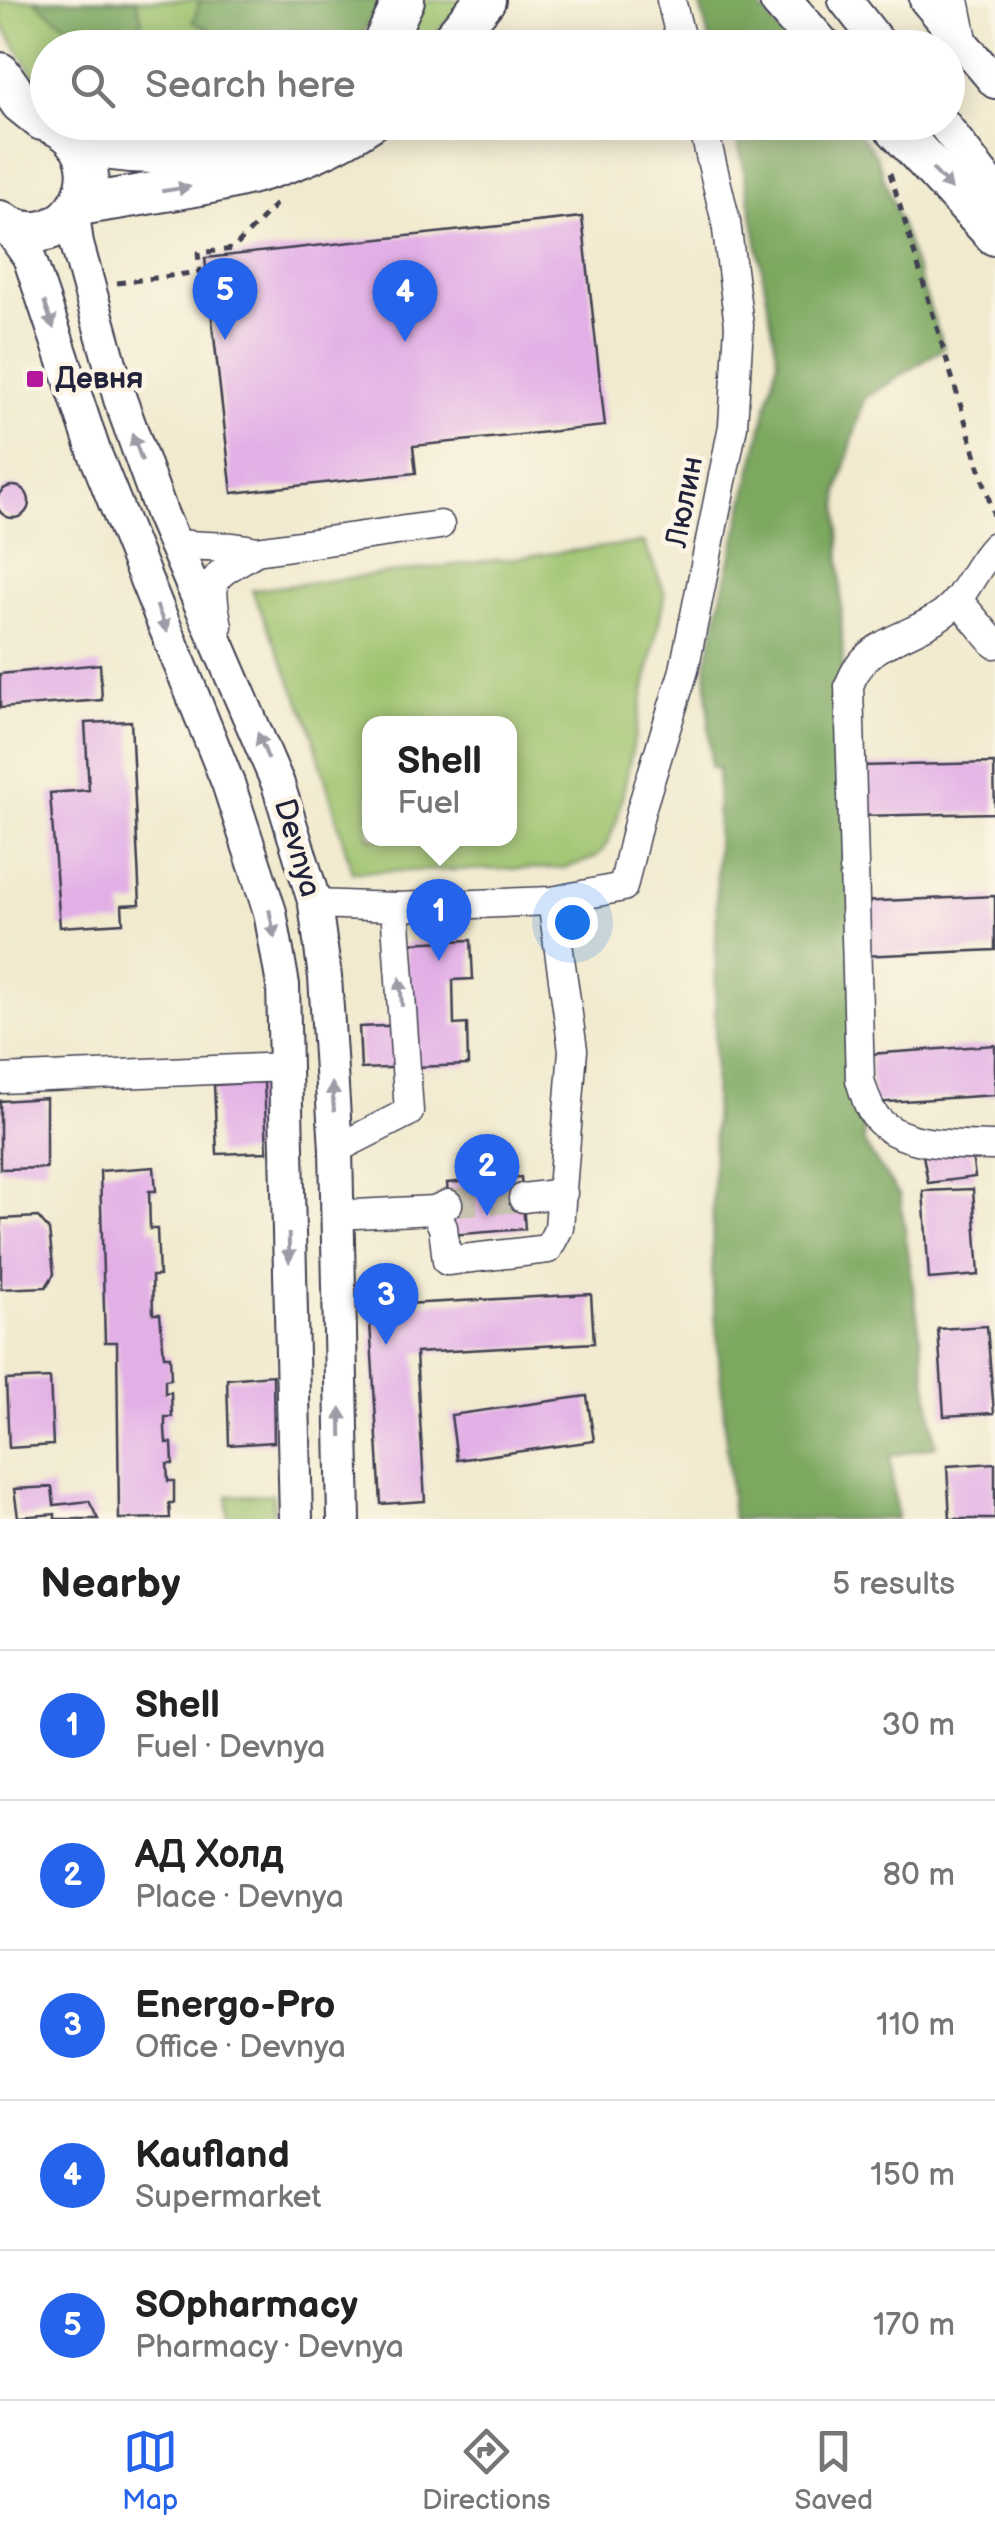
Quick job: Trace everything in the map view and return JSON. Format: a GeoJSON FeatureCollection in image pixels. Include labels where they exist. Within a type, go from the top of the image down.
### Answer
{"type":"FeatureCollection","features":[{"type":"Feature","properties":{"kind":"highway"},"geometry":{"type":"LineString","coordinates":[[390,30],[404,0]]}},
{"type":"Feature","properties":{"kind":"highway"},"geometry":{"type":"LineString","coordinates":[[460,30],[485,0]]}},
{"type":"Feature","properties":{"kind":"highway"},"geometry":{"type":"LineString","coordinates":[[780,0],[806,30]]}},
{"type":"Feature","properties":{"kind":"highway"},"geometry":{"type":"LineString","coordinates":[[0,73],[30,109]]}},
{"type":"Feature","properties":{"kind":"highway"},"geometry":{"type":"LineString","coordinates":[[0,128],[30,119]]}},
{"type":"Feature","properties":{"kind":"highway"},"geometry":{"type":"LineString","coordinates":[[68,140],[86,158],[87,190],[77,209]]}},
{"type":"Feature","properties":{"kind":"highway"},"geometry":{"type":"LineString","coordinates":[[87,140],[115,152],[181,150],[241,140]]}},
{"type":"Feature","properties":{"kind":"highway"},"geometry":{"type":"LineString","coordinates":[[7,235],[45,230],[77,209],[244,178],[324,150],[340,140]]}},
{"type":"Feature","properties":{"kind":"highway"},"geometry":{"type":"LineString","coordinates":[[888,141],[995,234]]}},
{"type":"Feature","properties":{"kind":"main road"},"geometry":{"type":"LineString","coordinates":[[845,0],[869,30]]}},
{"type":"Feature","properties":{"kind":"main road"},"geometry":{"type":"LineString","coordinates":[[926,0],[952,30]]}},
{"type":"Feature","properties":{"kind":"main road"},"geometry":{"type":"LineString","coordinates":[[965,45],[995,82]]}},
{"type":"Feature","properties":{"kind":"main road"},"geometry":{"type":"LineString","coordinates":[[956,140],[995,191]]}},
{"type":"Feature","properties":{"kind":"main road","name":"Devnya"},"geometry":{"type":"LineString","coordinates":[[77,209],[77,244],[120,399],[175,543],[278,784],[314,904],[325,977],[336,1149],[344,1519]]}},
{"type":"Feature","properties":{"kind":"main road","name":"Devnya"},"geometry":{"type":"LineString","coordinates":[[7,235],[29,257],[94,451],[222,768],[270,912],[284,985],[296,1519]]}},
{"type":"Feature","properties":{"kind":"street"},"geometry":{"type":"LineString","coordinates":[[671,0],[679,30]]}},
{"type":"Feature","properties":{"kind":"street"},"geometry":{"type":"LineString","coordinates":[[955,0],[961,30]]}},
{"type":"Feature","properties":{"kind":"street","name":"Люлин"},"geometry":{"type":"LineString","coordinates":[[552,901],[624,887],[641,810],[684,670],[733,426],[738,325],[726,222],[706,140]]}},
{"type":"Feature","properties":{"kind":"street"},"geometry":{"type":"LineString","coordinates":[[175,543],[197,548],[236,544],[256,550],[440,525]]}},
{"type":"Feature","properties":{"kind":"street"},"geometry":{"type":"LineString","coordinates":[[995,546],[979,562],[958,600],[943,614],[871,650],[855,667],[849,686],[860,1080],[872,1113],[894,1131],[923,1141],[995,1146]]}},
{"type":"Feature","properties":{"kind":"street"},"geometry":{"type":"LineString","coordinates":[[224,657],[210,591],[216,576],[256,550]]}},
{"type":"Feature","properties":{"kind":"street"},"geometry":{"type":"LineString","coordinates":[[958,600],[995,644]]}},
{"type":"Feature","properties":{"kind":"street"},"geometry":{"type":"LineString","coordinates":[[314,904],[395,907],[552,901],[573,1050],[559,1228],[548,1250],[447,1260],[441,1207],[337,1215]]}},
{"type":"Feature","properties":{"kind":"street"},"geometry":{"type":"LineString","coordinates":[[336,1149],[409,1112],[395,907]]}},
{"type":"Feature","properties":{"kind":"street"},"geometry":{"type":"LineString","coordinates":[[0,1079],[286,1067]]}},
{"type":"Feature","properties":{"kind":"street"},"geometry":{"type":"LineString","coordinates":[[523,1198],[563,1194]]}},
{"type":"Feature","properties":{"kind":"path"},"geometry":{"type":"LineString","coordinates":[[888,141],[995,519]]}},
{"type":"Feature","properties":{"kind":"path"},"geometry":{"type":"LineString","coordinates":[[89,286],[200,272],[198,253],[233,249],[283,196]]}},
{"type":"Feature","properties":{"kind":"green space"},"geometry":{"type":"Polygon","coordinates":[[[0,0],[383,0],[364,30],[30,30],[30,69],[0,21],[0,0]]]}},
{"type":"Feature","properties":{"kind":"green space"},"geometry":{"type":"Polygon","coordinates":[[[34,0],[136,0],[142,21],[135,30],[76,30],[34,0]]]}},
{"type":"Feature","properties":{"kind":"green space"},"geometry":{"type":"Polygon","coordinates":[[[200,0],[383,0],[364,30],[210,30],[193,22],[200,0]]]}},
{"type":"Feature","properties":{"kind":"green space"},"geometry":{"type":"Polygon","coordinates":[[[421,0],[465,0],[440,30],[405,30],[421,0]]]}},
{"type":"Feature","properties":{"kind":"green space"},"geometry":{"type":"Polygon","coordinates":[[[699,0],[754,0],[778,30],[707,30],[699,0]]]}},
{"type":"Feature","properties":{"kind":"green space"},"geometry":{"type":"Polygon","coordinates":[[[737,140],[864,140],[876,155],[944,348],[864,399],[838,492],[845,747],[864,1144],[900,1196],[936,1446],[890,1456],[897,1519],[733,1519],[712,1279],[718,768],[711,768],[706,664],[778,359],[737,140]]]}},
{"type":"Feature","properties":{"kind":"green space"},"geometry":{"type":"Polygon","coordinates":[[[644,542],[665,593],[618,817],[609,840],[594,858],[562,868],[352,872],[310,725],[252,590],[644,542]]]}},
{"type":"Feature","properties":{"kind":"green space"},"geometry":{"type":"Polygon","coordinates":[[[273,1494],[274,1519],[228,1519],[228,1496],[273,1494]]]}},
{"type":"Feature","properties":{"kind":"building"},"geometry":{"type":"Polygon","coordinates":[[[582,217],[605,426],[413,446],[416,473],[232,493],[205,258],[582,217]]]}},
{"type":"Feature","properties":{"kind":"building"},"geometry":{"type":"Polygon","coordinates":[[[7,487],[19,487],[28,496],[28,508],[19,517],[7,517],[-1,509],[-1,495],[7,487]]]}},
{"type":"Feature","properties":{"kind":"building"},"geometry":{"type":"Polygon","coordinates":[[[100,664],[102,700],[0,708],[0,674],[100,664]]]}},
{"type":"Feature","properties":{"kind":"building"},"geometry":{"type":"Polygon","coordinates":[[[131,721],[140,904],[122,905],[123,923],[60,927],[50,793],[89,790],[85,723],[131,721]]]}},
{"type":"Feature","properties":{"kind":"building"},"geometry":{"type":"Polygon","coordinates":[[[994,763],[995,813],[859,816],[858,766],[994,763]]]}},
{"type":"Feature","properties":{"kind":"building"},"geometry":{"type":"Polygon","coordinates":[[[995,896],[995,950],[861,956],[858,902],[995,896]]]}},
{"type":"Feature","properties":{"kind":"building"},"geometry":{"type":"Polygon","coordinates":[[[471,940],[473,979],[453,980],[454,1025],[467,1024],[468,1065],[361,1069],[359,1027],[408,1025],[405,943],[471,940]]]}},
{"type":"Feature","properties":{"kind":"building"},"geometry":{"type":"Polygon","coordinates":[[[995,1045],[995,1095],[873,1103],[870,1054],[995,1045]]]}},
{"type":"Feature","properties":{"kind":"building"},"geometry":{"type":"Polygon","coordinates":[[[264,1082],[267,1152],[217,1154],[214,1085],[264,1082]]]}},
{"type":"Feature","properties":{"kind":"building"},"geometry":{"type":"Polygon","coordinates":[[[46,1098],[46,1168],[0,1169],[0,1101],[46,1098]]]}},
{"type":"Feature","properties":{"kind":"building"},"geometry":{"type":"Polygon","coordinates":[[[971,1148],[975,1177],[928,1183],[923,1155],[971,1148]]]}},
{"type":"Feature","properties":{"kind":"building"},"geometry":{"type":"Polygon","coordinates":[[[154,1167],[156,1191],[149,1191],[150,1229],[157,1229],[159,1276],[152,1276],[153,1314],[160,1314],[164,1356],[170,1356],[171,1379],[165,1380],[165,1393],[171,1392],[172,1417],[165,1417],[165,1429],[166,1443],[172,1443],[173,1464],[167,1464],[168,1481],[174,1481],[174,1503],[169,1503],[170,1518],[119,1519],[117,1342],[105,1342],[100,1171],[154,1167]]]}},
{"type":"Feature","properties":{"kind":"building"},"geometry":{"type":"Polygon","coordinates":[[[521,1177],[525,1229],[451,1235],[447,1183],[521,1177]]]}},
{"type":"Feature","properties":{"kind":"building"},"geometry":{"type":"Polygon","coordinates":[[[973,1189],[979,1275],[929,1279],[923,1191],[973,1189]]]}},
{"type":"Feature","properties":{"kind":"building"},"geometry":{"type":"Polygon","coordinates":[[[38,1217],[49,1230],[54,1274],[46,1287],[1,1289],[1,1219],[38,1217]]]}},
{"type":"Feature","properties":{"kind":"building"},"geometry":{"type":"Polygon","coordinates":[[[591,1294],[594,1343],[416,1353],[425,1501],[381,1504],[369,1306],[591,1294]]]}},
{"type":"Feature","properties":{"kind":"building"},"geometry":{"type":"Polygon","coordinates":[[[987,1326],[994,1413],[944,1416],[938,1329],[987,1326]]]}},
{"type":"Feature","properties":{"kind":"building"},"geometry":{"type":"Polygon","coordinates":[[[273,1375],[274,1442],[229,1445],[227,1379],[273,1375]]]}},
{"type":"Feature","properties":{"kind":"building"},"geometry":{"type":"Polygon","coordinates":[[[50,1378],[53,1445],[9,1448],[6,1380],[50,1378]]]}},
{"type":"Feature","properties":{"kind":"building"},"geometry":{"type":"Polygon","coordinates":[[[587,1396],[594,1441],[457,1460],[451,1415],[587,1396]]]}},
{"type":"Feature","properties":{"kind":"building"},"geometry":{"type":"Polygon","coordinates":[[[995,1463],[995,1519],[950,1519],[947,1466],[995,1463]]]}},
{"type":"Feature","properties":{"kind":"building"},"geometry":{"type":"Polygon","coordinates":[[[52,1487],[54,1505],[89,1501],[98,1519],[55,1519],[55,1514],[18,1517],[14,1489],[52,1487]]]}},
{"type":"Feature","properties":{"kind":"tunnel"},"geometry":{"type":"LineString","coordinates":[[449,1203],[523,1198]]}},
{"type":"Feature","properties":{"kind":"place","name":"SOpharmacy"},"geometry":{"type":"Point","coordinates":[225,340]}},
{"type":"Feature","properties":{"kind":"place","name":"Kaufland"},"geometry":{"type":"Point","coordinates":[405,342]}},
{"type":"Feature","properties":{"kind":"place","name":"Девня"},"geometry":{"type":"Point","coordinates":[35,379]}},
{"type":"Feature","properties":{"kind":"place","name":"Shell"},"geometry":{"type":"Point","coordinates":[439,961]}},
{"type":"Feature","properties":{"kind":"place","name":"АД Холд"},"geometry":{"type":"Point","coordinates":[487,1216]}},
{"type":"Feature","properties":{"kind":"place","name":"Energo-Pro"},"geometry":{"type":"Point","coordinates":[386,1345]}}]}
